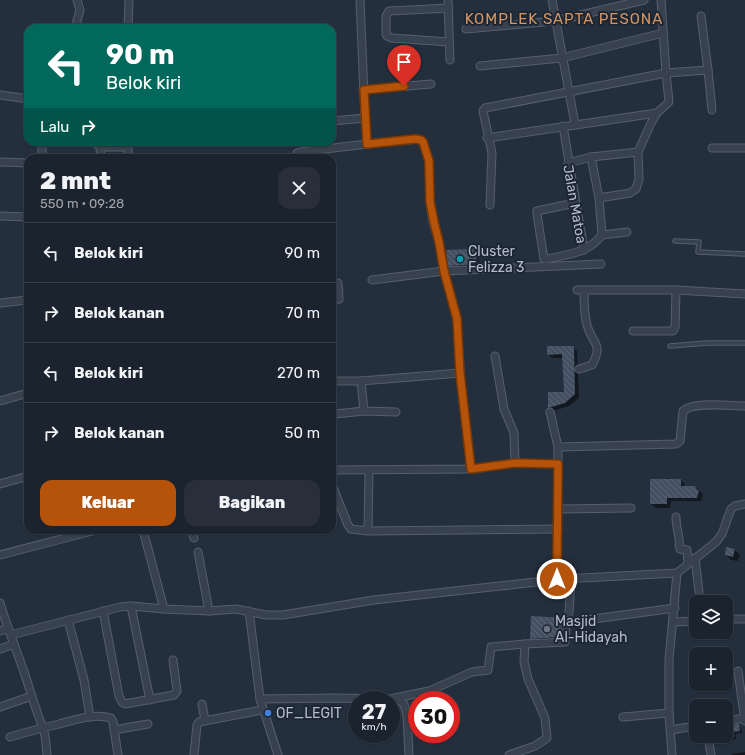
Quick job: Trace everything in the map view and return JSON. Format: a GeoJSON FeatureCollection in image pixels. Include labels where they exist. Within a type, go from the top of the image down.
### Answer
{"type":"FeatureCollection","features":[{"type":"Feature","properties":{"kind":"street"},"geometry":{"type":"LineString","coordinates":[[76,24],[80,10],[77,0]]}},
{"type":"Feature","properties":{"kind":"street"},"geometry":{"type":"LineString","coordinates":[[128,24],[129,0]]}},
{"type":"Feature","properties":{"kind":"street"},"geometry":{"type":"LineString","coordinates":[[360,0],[367,144]]}},
{"type":"Feature","properties":{"kind":"street"},"geometry":{"type":"LineString","coordinates":[[448,0],[450,60]]}},
{"type":"Feature","properties":{"kind":"street"},"geometry":{"type":"LineString","coordinates":[[552,0],[575,124]]}},
{"type":"Feature","properties":{"kind":"street"},"geometry":{"type":"LineString","coordinates":[[466,29],[555,21],[644,0]]}},
{"type":"Feature","properties":{"kind":"street"},"geometry":{"type":"LineString","coordinates":[[599,198],[630,193],[636,189],[639,179],[638,152],[657,113],[669,102],[661,0]]}},
{"type":"Feature","properties":{"kind":"street"},"geometry":{"type":"LineString","coordinates":[[448,8],[388,11],[386,16],[386,34],[392,38],[449,42]]}},
{"type":"Feature","properties":{"kind":"street"},"geometry":{"type":"LineString","coordinates":[[701,16],[712,110]]}},
{"type":"Feature","properties":{"kind":"street"},"geometry":{"type":"LineString","coordinates":[[480,66],[562,58],[663,33]]}},
{"type":"Feature","properties":{"kind":"street"},"geometry":{"type":"LineString","coordinates":[[490,205],[492,153],[483,111],[485,108],[666,73],[708,70]]}},
{"type":"Feature","properties":{"kind":"street"},"geometry":{"type":"LineString","coordinates":[[364,90],[431,84]]}},
{"type":"Feature","properties":{"kind":"street"},"geometry":{"type":"LineString","coordinates":[[0,95],[24,98]]}},
{"type":"Feature","properties":{"kind":"street"},"geometry":{"type":"LineString","coordinates":[[488,138],[657,113]]}},
{"type":"Feature","properties":{"kind":"street"},"geometry":{"type":"LineString","coordinates":[[336,121],[365,118]]}},
{"type":"Feature","properties":{"kind":"street","name":"Jalan Matoa"},"geometry":{"type":"LineString","coordinates":[[562,126],[582,251],[595,244],[602,235],[599,198],[591,157]]}},
{"type":"Feature","properties":{"kind":"street"},"geometry":{"type":"LineString","coordinates":[[297,154],[300,152],[415,139],[423,142],[429,161],[430,202],[444,271],[457,319],[460,373],[471,469]]}},
{"type":"Feature","properties":{"kind":"street"},"geometry":{"type":"LineString","coordinates":[[712,148],[745,148]]}},
{"type":"Feature","properties":{"kind":"street"},"geometry":{"type":"LineString","coordinates":[[568,163],[591,157],[638,152]]}},
{"type":"Feature","properties":{"kind":"street"},"geometry":{"type":"LineString","coordinates":[[0,162],[24,163]]}},
{"type":"Feature","properties":{"kind":"street"},"geometry":{"type":"LineString","coordinates":[[575,203],[539,210],[537,214],[544,259],[582,251]]}},
{"type":"Feature","properties":{"kind":"street"},"geometry":{"type":"LineString","coordinates":[[0,216],[24,217]]}},
{"type":"Feature","properties":{"kind":"street"},"geometry":{"type":"LineString","coordinates":[[602,235],[627,232]]}},
{"type":"Feature","properties":{"kind":"street"},"geometry":{"type":"LineString","coordinates":[[372,280],[444,271],[601,264]]}},
{"type":"Feature","properties":{"kind":"street"},"geometry":{"type":"LineString","coordinates":[[336,299],[339,299],[338,283]]}},
{"type":"Feature","properties":{"kind":"street"},"geometry":{"type":"LineString","coordinates":[[579,369],[592,365],[598,351],[598,346],[586,323],[580,290],[676,290],[745,294]]}},
{"type":"Feature","properties":{"kind":"street"},"geometry":{"type":"LineString","coordinates":[[634,331],[673,331],[675,327],[676,290]]}},
{"type":"Feature","properties":{"kind":"street"},"geometry":{"type":"LineString","coordinates":[[0,303],[24,300]]}},
{"type":"Feature","properties":{"kind":"street"},"geometry":{"type":"LineString","coordinates":[[495,356],[504,409],[514,433],[516,463]]}},
{"type":"Feature","properties":{"kind":"street"},"geometry":{"type":"LineString","coordinates":[[336,381],[460,373]]}},
{"type":"Feature","properties":{"kind":"street"},"geometry":{"type":"LineString","coordinates":[[361,380],[364,412]]}},
{"type":"Feature","properties":{"kind":"street"},"geometry":{"type":"LineString","coordinates":[[0,401],[24,394]]}},
{"type":"Feature","properties":{"kind":"street"},"geometry":{"type":"LineString","coordinates":[[558,447],[676,444],[680,441],[683,412],[686,408],[696,406],[745,406]]}},
{"type":"Feature","properties":{"kind":"street"},"geometry":{"type":"LineString","coordinates":[[336,414],[396,412]]}},
{"type":"Feature","properties":{"kind":"street"},"geometry":{"type":"LineString","coordinates":[[550,412],[558,447],[557,579]]}},
{"type":"Feature","properties":{"kind":"street"},"geometry":{"type":"LineString","coordinates":[[336,470],[471,469],[516,463],[558,464]]}},
{"type":"Feature","properties":{"kind":"street"},"geometry":{"type":"LineString","coordinates":[[368,531],[369,470]]}},
{"type":"Feature","properties":{"kind":"street"},"geometry":{"type":"LineString","coordinates":[[0,484],[24,477]]}},
{"type":"Feature","properties":{"kind":"street"},"geometry":{"type":"LineString","coordinates":[[336,495],[350,528],[368,531],[558,529]]}},
{"type":"Feature","properties":{"kind":"street"},"geometry":{"type":"LineString","coordinates":[[0,631],[9,632],[68,620],[120,607],[131,606],[209,611],[229,609],[249,611],[266,615],[282,615],[374,600],[557,579],[677,573],[716,542],[722,534],[731,509],[735,506],[745,504]]}},
{"type":"Feature","properties":{"kind":"street"},"geometry":{"type":"LineString","coordinates":[[558,509],[631,508]]}},
{"type":"Feature","properties":{"kind":"street"},"geometry":{"type":"LineString","coordinates":[[676,517],[676,528],[679,539],[678,545],[680,549],[687,550],[688,564]]}},
{"type":"Feature","properties":{"kind":"street"},"geometry":{"type":"LineString","coordinates":[[0,555],[81,534]]}},
{"type":"Feature","properties":{"kind":"street"},"geometry":{"type":"LineString","coordinates":[[144,534],[164,609]]}},
{"type":"Feature","properties":{"kind":"street"},"geometry":{"type":"LineString","coordinates":[[192,534],[194,538]]}},
{"type":"Feature","properties":{"kind":"street"},"geometry":{"type":"LineString","coordinates":[[198,552],[209,611]]}},
{"type":"Feature","properties":{"kind":"street"},"geometry":{"type":"LineString","coordinates":[[695,558],[699,592]]}},
{"type":"Feature","properties":{"kind":"street"},"geometry":{"type":"LineString","coordinates":[[672,755],[669,713],[669,660],[674,622],[677,573]]}},
{"type":"Feature","properties":{"kind":"street"},"geometry":{"type":"LineString","coordinates":[[569,613],[571,578]]}},
{"type":"Feature","properties":{"kind":"street"},"geometry":{"type":"LineString","coordinates":[[0,603],[42,727],[48,755]]}},
{"type":"Feature","properties":{"kind":"street"},"geometry":{"type":"LineString","coordinates":[[131,606],[150,700]]}},
{"type":"Feature","properties":{"kind":"street"},"geometry":{"type":"LineString","coordinates":[[400,697],[429,690],[472,672],[488,670],[491,647],[565,642],[566,625],[571,622],[675,608]]}},
{"type":"Feature","properties":{"kind":"street"},"geometry":{"type":"LineString","coordinates":[[103,611],[119,696],[122,702],[128,704],[174,695],[176,693],[177,685],[174,660]]}},
{"type":"Feature","properties":{"kind":"street"},"geometry":{"type":"LineString","coordinates":[[249,611],[262,710],[278,755]]}},
{"type":"Feature","properties":{"kind":"street"},"geometry":{"type":"LineString","coordinates":[[733,619],[745,619]]}},
{"type":"Feature","properties":{"kind":"street"},"geometry":{"type":"LineString","coordinates":[[68,620],[84,680],[90,717]]}},
{"type":"Feature","properties":{"kind":"street"},"geometry":{"type":"LineString","coordinates":[[674,622],[689,621]]}},
{"type":"Feature","properties":{"kind":"street"},"geometry":{"type":"LineString","coordinates":[[0,649],[14,644]]}},
{"type":"Feature","properties":{"kind":"street"},"geometry":{"type":"LineString","coordinates":[[509,755],[535,746],[547,738],[545,718],[528,679],[524,662],[525,644]]}},
{"type":"Feature","properties":{"kind":"street"},"geometry":{"type":"LineString","coordinates":[[733,720],[745,719],[738,671]]}},
{"type":"Feature","properties":{"kind":"street"},"geometry":{"type":"LineString","coordinates":[[0,707],[32,696]]}},
{"type":"Feature","properties":{"kind":"street"},"geometry":{"type":"LineString","coordinates":[[260,699],[348,698]]}},
{"type":"Feature","properties":{"kind":"street"},"geometry":{"type":"LineString","coordinates":[[400,700],[404,704],[407,716],[409,755]]}},
{"type":"Feature","properties":{"kind":"street"},"geometry":{"type":"LineString","coordinates":[[202,704],[205,720]]}},
{"type":"Feature","properties":{"kind":"street"},"geometry":{"type":"LineString","coordinates":[[194,755],[197,725],[199,722],[262,710]]}},
{"type":"Feature","properties":{"kind":"street"},"geometry":{"type":"LineString","coordinates":[[623,717],[669,713]]}},
{"type":"Feature","properties":{"kind":"street"},"geometry":{"type":"LineString","coordinates":[[10,737],[75,719],[90,717],[111,718],[113,722],[118,755]]}},
{"type":"Feature","properties":{"kind":"street"},"geometry":{"type":"LineString","coordinates":[[114,730],[148,724]]}},
{"type":"Feature","properties":{"kind":"street"},"geometry":{"type":"LineString","coordinates":[[670,730],[689,727]]}},
{"type":"Feature","properties":{"kind":"street"},"geometry":{"type":"LineString","coordinates":[[709,743],[711,755]]}},
{"type":"Feature","properties":{"kind":"lane"},"geometry":{"type":"LineString","coordinates":[[675,241],[700,242],[698,252],[745,254]]}},
{"type":"Feature","properties":{"kind":"lane"},"geometry":{"type":"LineString","coordinates":[[670,346],[745,342]]}},
{"type":"Feature","properties":{"kind":"building","name":"Cluster Felizza 3"},"geometry":{"type":"Polygon","coordinates":[[[475,249],[478,264],[448,266],[446,250],[475,249]]]}},
{"type":"Feature","properties":{"kind":"building"},"geometry":{"type":"Polygon","coordinates":[[[547,346],[574,346],[575,394],[565,403],[548,408],[548,392],[564,392],[562,354],[547,355],[547,346]]]}},
{"type":"Feature","properties":{"kind":"building"},"geometry":{"type":"Polygon","coordinates":[[[650,479],[681,479],[681,486],[695,486],[697,490],[699,490],[697,498],[667,498],[667,504],[650,504],[650,479]]]}},
{"type":"Feature","properties":{"kind":"building"},"geometry":{"type":"Polygon","coordinates":[[[726,547],[735,549],[733,557],[725,555],[726,547]]]}},
{"type":"Feature","properties":{"kind":"building","name":"Masjid Al-Hidayah"},"geometry":{"type":"Polygon","coordinates":[[[531,616],[564,618],[561,624],[560,637],[530,639],[531,616]]]}},
{"type":"Feature","properties":{"kind":"building"},"geometry":{"type":"Polygon","coordinates":[[[739,724],[740,731],[733,732],[733,725],[739,724]]]}},
{"type":"Feature","properties":{"kind":"place","name":"Cluster Felizza 3"},"geometry":{"type":"Point","coordinates":[460,259]}},
{"type":"Feature","properties":{"kind":"place","name":"Masjid Al-Hidayah"},"geometry":{"type":"Point","coordinates":[547,629]}},
{"type":"Feature","properties":{"kind":"place","name":"OF_LEGIT"},"geometry":{"type":"Point","coordinates":[268,713]}},
{"type":"Feature","properties":{"kind":"district","name":"KOMPLEK SAPTA PESONA"},"geometry":{"type":"Point","coordinates":[564,19]}},
{"type":"Feature","properties":{"kind":"route"},"geometry":{"type":"LineString","coordinates":[[404,86],[364,90],[367,144],[415,139],[423,142],[429,161],[430,202],[444,271],[457,319],[460,373],[471,469],[516,463],[558,464],[557,579]]}}]}
